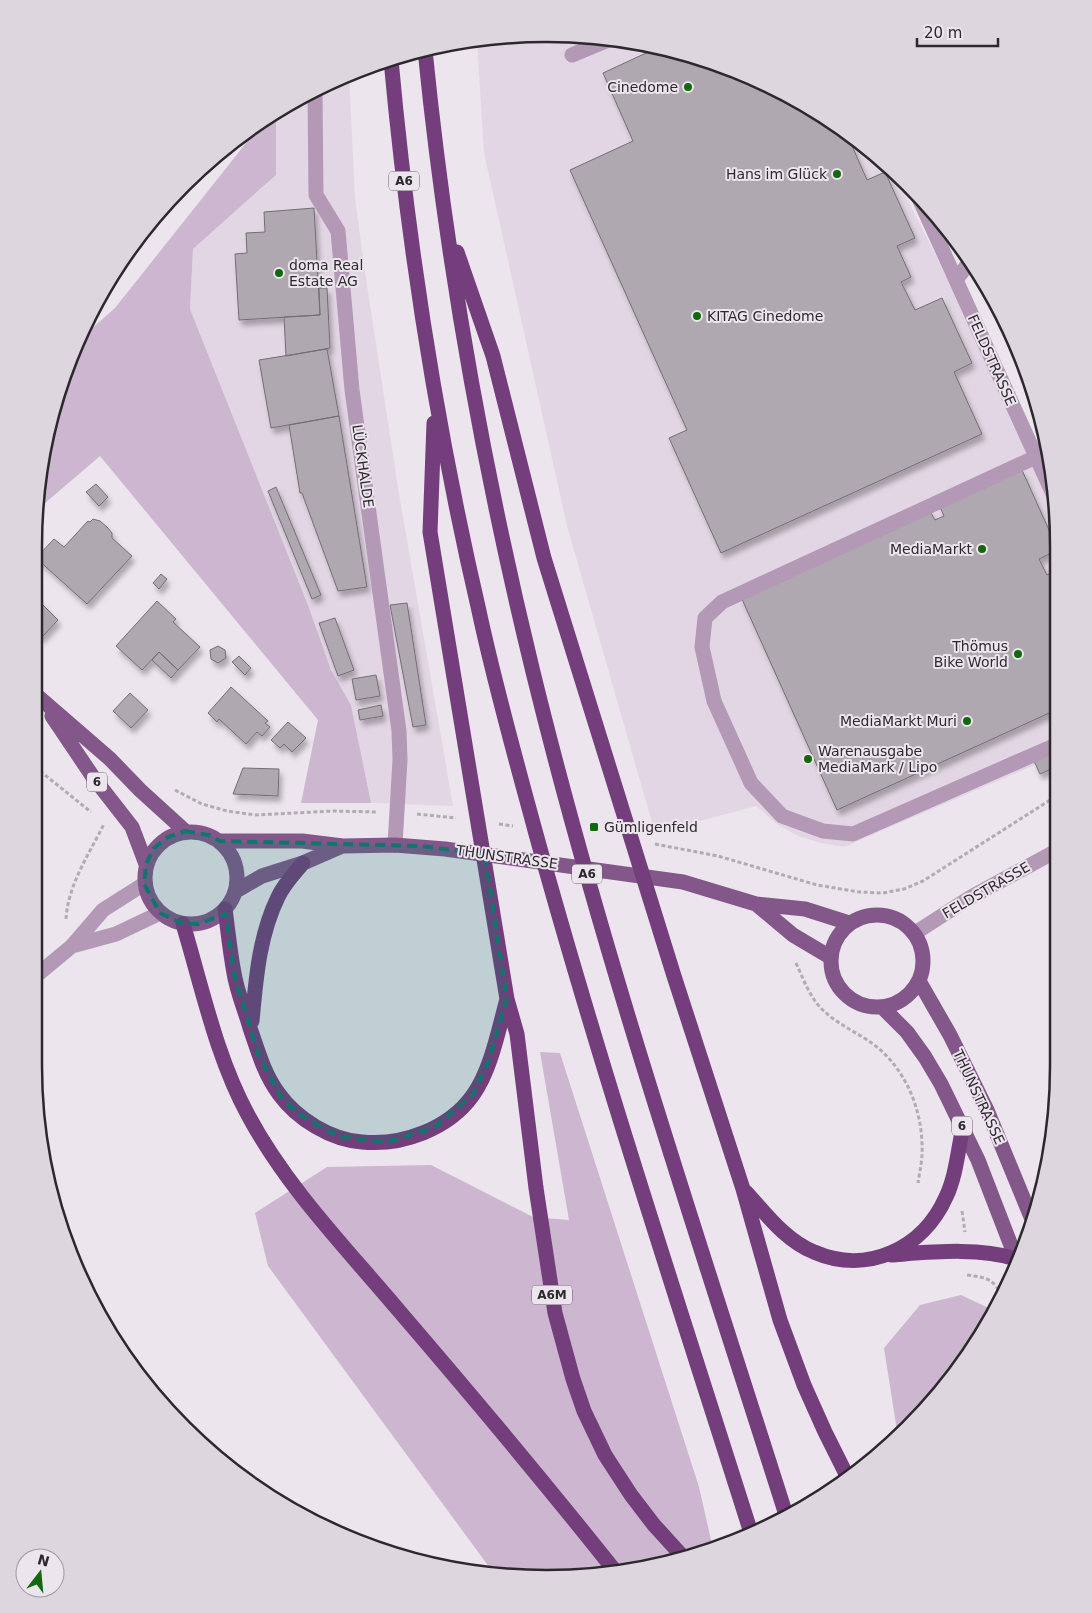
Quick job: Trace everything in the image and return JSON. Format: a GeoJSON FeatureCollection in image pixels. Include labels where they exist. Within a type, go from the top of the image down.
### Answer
{"type":"FeatureCollection","features":[{"type":"Feature","properties":{"kind":"highway","name":"A6"},"geometry":{"type":"LineString","coordinates":[[426,58],[444,215],[461,326],[489,476],[517,605],[551,743],[591,890],[630,1019],[785,1510]]}},
{"type":"Feature","properties":{"kind":"highway","name":"A6"},"geometry":{"type":"LineString","coordinates":[[392,67],[404,184],[435,396],[479,615],[554,899],[607,1077],[749,1528]]}},
{"type":"Feature","properties":{"kind":"highway"},"geometry":{"type":"LineString","coordinates":[[444,215],[493,356],[544,558],[674,976],[744,1189],[780,1320],[804,1385],[845,1472]]}},
{"type":"Feature","properties":{"kind":"highway"},"geometry":{"type":"LineString","coordinates":[[225,909],[234,975],[258,1054],[266,1074],[279,1094],[296,1112],[315,1126],[338,1137],[362,1142],[387,1142],[411,1137],[434,1128],[454,1115],[473,1095],[488,1063],[507,999],[430,532],[435,396]]}},
{"type":"Feature","properties":{"kind":"highway"},"geometry":{"type":"LineString","coordinates":[[251,1030],[256,972],[262,942],[280,894],[303,863]]}},
{"type":"Feature","properties":{"kind":"highway"},"geometry":{"type":"LineString","coordinates":[[183,924],[232,1081],[271,1154],[307,1203],[500,1430],[611,1566]]}},
{"type":"Feature","properties":{"kind":"highway","name":"A6M"},"geometry":{"type":"LineString","coordinates":[[507,999],[517,1034],[536,1188],[555,1313],[573,1379],[584,1411],[605,1455],[631,1495],[654,1525],[679,1552]]}},
{"type":"Feature","properties":{"kind":"highway"},"geometry":{"type":"LineString","coordinates":[[890,1255],[928,1226],[947,1197],[962,1127]]}},
{"type":"Feature","properties":{"kind":"highway"},"geometry":{"type":"LineString","coordinates":[[744,1189],[786,1235],[813,1252],[842,1260],[868,1260],[890,1255],[965,1252],[1012,1259]]}},
{"type":"Feature","properties":{"kind":"main road","name":"6"},"geometry":{"type":"LineString","coordinates":[[42,701],[110,759],[140,790],[185,831]]}},
{"type":"Feature","properties":{"kind":"main road","name":"6"},"geometry":{"type":"LineString","coordinates":[[42,702],[93,777],[132,827],[146,864]]}},
{"type":"Feature","properties":{"kind":"main road"},"geometry":{"type":"LineString","coordinates":[[185,831],[209,834],[220,841],[229,851],[238,877],[236,891],[225,909],[213,918],[198,924],[183,924],[170,920],[160,913],[152,904],[144,884],[146,864],[154,848],[168,837],[185,831]]}},
{"type":"Feature","properties":{"kind":"main road","name":"THUNSTRASSE"},"geometry":{"type":"LineString","coordinates":[[220,841],[302,841],[344,846],[395,845],[445,849],[683,882],[756,904],[805,910],[849,923]]}},
{"type":"Feature","properties":{"kind":"main road","name":"THUNSTRASSE"},"geometry":{"type":"LineString","coordinates":[[236,891],[262,876],[303,863],[344,846]]}},
{"type":"Feature","properties":{"kind":"main road","name":"THUNSTRASSE"},"geometry":{"type":"LineString","coordinates":[[756,904],[793,935],[830,957]]}},
{"type":"Feature","properties":{"kind":"main road"},"geometry":{"type":"LineString","coordinates":[[877,914],[891,916],[904,923],[915,933],[924,956],[923,969],[913,991],[904,999],[894,1005],[882,1007],[866,1006],[851,1000],[839,988],[832,974],[830,957],[833,944],[840,932],[849,923],[862,916],[877,914]]}},
{"type":"Feature","properties":{"kind":"main road","name":"THUNSTRASSE"},"geometry":{"type":"LineString","coordinates":[[919,981],[950,1035],[987,1110],[1028,1210]]}},
{"type":"Feature","properties":{"kind":"main road","name":"THUNSTRASSE"},"geometry":{"type":"LineString","coordinates":[[882,1007],[907,1032],[941,1084],[991,1192],[1014,1253]]}},
{"type":"Feature","properties":{"kind":"street"},"geometry":{"type":"LineString","coordinates":[[572,55],[595,45]]}},
{"type":"Feature","properties":{"kind":"street","name":"LÜCKHALDE"},"geometry":{"type":"LineString","coordinates":[[315,98],[316,195],[338,231],[352,390],[399,731],[398,813],[395,845]]}},
{"type":"Feature","properties":{"kind":"street","name":"FELDSTRASSE"},"geometry":{"type":"LineString","coordinates":[[927,217],[1044,475]]}},
{"type":"Feature","properties":{"kind":"street"},"geometry":{"type":"LineString","coordinates":[[956,280],[966,267]]}},
{"type":"Feature","properties":{"kind":"street"},"geometry":{"type":"LineString","coordinates":[[1036,457],[722,602],[705,618],[702,647],[714,701],[752,783],[782,816],[822,830],[853,834],[1050,748]]}},
{"type":"Feature","properties":{"kind":"street","name":"FELDSTRASSE"},"geometry":{"type":"LineString","coordinates":[[915,933],[972,897],[1050,854]]}},
{"type":"Feature","properties":{"kind":"street"},"geometry":{"type":"LineString","coordinates":[[42,970],[70,948],[103,910],[144,884]]}},
{"type":"Feature","properties":{"kind":"street"},"geometry":{"type":"LineString","coordinates":[[70,948],[116,934],[160,913]]}},
{"type":"Feature","properties":{"kind":"path"},"geometry":{"type":"LineString","coordinates":[[42,773],[97,816]]}},
{"type":"Feature","properties":{"kind":"path"},"geometry":{"type":"LineString","coordinates":[[172,788],[180,794],[202,804],[227,811],[255,815],[333,811],[436,815]]}},
{"type":"Feature","properties":{"kind":"path"},"geometry":{"type":"LineString","coordinates":[[674,847],[718,856],[816,885],[859,892],[883,893],[904,889],[923,881],[1050,800]]}},
{"type":"Feature","properties":{"kind":"path"},"geometry":{"type":"LineString","coordinates":[[70,948],[66,920],[70,892],[104,822]]}},
{"type":"Feature","properties":{"kind":"path"},"geometry":{"type":"LineString","coordinates":[[794,959],[808,991],[825,1012],[875,1045],[890,1059],[904,1078],[913,1098],[919,1122],[922,1145],[918,1183]]}},
{"type":"Feature","properties":{"kind":"path"},"geometry":{"type":"LineString","coordinates":[[962,1208],[966,1235]]}},
{"type":"Feature","properties":{"kind":"path"},"geometry":{"type":"LineString","coordinates":[[965,1275],[991,1280],[998,1289]]}},
{"type":"Feature","properties":{"kind":"highlighted area"},"geometry":{"type":"Polygon","coordinates":[[[185,831],[209,835],[220,841],[421,846],[485,854],[507,999],[488,1063],[473,1095],[434,1128],[387,1142],[339,1137],[295,1112],[279,1094],[258,1054],[234,975],[226,914],[198,924],[183,924],[160,913],[144,884],[146,864],[154,848],[168,837],[185,831]]]}},
{"type":"Feature","properties":{"kind":"shaded area"},"geometry":{"type":"Polygon","coordinates":[[[546,42],[612,47],[644,52],[708,69],[769,94],[826,127],[878,167],[904,192],[1030,444],[1038,440],[1045,480],[1050,546],[1050,758],[844,847],[798,836],[777,824],[756,806],[655,833],[567,526],[484,153],[477,47],[546,42]]]}},
{"type":"Feature","properties":{"kind":"shaded area"},"geometry":{"type":"Polygon","coordinates":[[[349,83],[355,198],[365,272],[399,494],[453,806],[371,803],[351,705],[331,670],[308,605],[190,309],[193,249],[276,175],[276,121],[323,94],[349,83]]]}},
{"type":"Feature","properties":{"kind":"shaded area"},"geometry":{"type":"Polygon","coordinates":[[[276,121],[276,175],[193,249],[190,309],[308,605],[331,670],[351,705],[371,803],[301,803],[318,720],[100,456],[45,503],[52,448],[69,384],[91,329],[115,308],[249,140],[276,121]]]}},
{"type":"Feature","properties":{"kind":"shaded area"},"geometry":{"type":"Polygon","coordinates":[[[540,1052],[560,1053],[699,1487],[712,1543],[644,1561],[612,1566],[546,1570],[489,1567],[268,1266],[255,1213],[327,1167],[431,1165],[533,1217],[569,1220],[540,1052]]]}},
{"type":"Feature","properties":{"kind":"shaded area"},"geometry":{"type":"Polygon","coordinates":[[[961,1295],[988,1308],[965,1347],[945,1374],[925,1399],[897,1428],[884,1348],[920,1305],[961,1295]]]}},
{"type":"Feature","properties":{"kind":"building"},"geometry":{"type":"Polygon","coordinates":[[[647,53],[708,69],[769,94],[826,127],[852,147],[867,180],[884,173],[915,238],[897,246],[911,277],[901,282],[915,310],[942,298],[972,363],[954,372],[982,434],[721,553],[669,438],[687,430],[570,170],[633,141],[603,73],[647,53]]]}},
{"type":"Feature","properties":{"kind":"building"},"geometry":{"type":"Polygon","coordinates":[[[314,208],[320,315],[239,320],[235,254],[247,253],[246,233],[265,232],[264,212],[314,208]]]}},
{"type":"Feature","properties":{"kind":"building"},"geometry":{"type":"Polygon","coordinates":[[[319,288],[327,288],[330,348],[286,356],[284,317],[320,315],[319,288]]]}},
{"type":"Feature","properties":{"kind":"building"},"geometry":{"type":"Polygon","coordinates":[[[327,349],[339,416],[271,428],[259,360],[327,349]]]}},
{"type":"Feature","properties":{"kind":"building"},"geometry":{"type":"Polygon","coordinates":[[[339,416],[367,587],[338,591],[302,493],[300,493],[289,425],[339,416]]]}},
{"type":"Feature","properties":{"kind":"building"},"geometry":{"type":"Polygon","coordinates":[[[1022,470],[1049,530],[1050,554],[1039,559],[1047,575],[1050,574],[1050,713],[837,810],[741,597],[930,511],[935,520],[944,516],[940,507],[1022,470]]]}},
{"type":"Feature","properties":{"kind":"building"},"geometry":{"type":"Polygon","coordinates":[[[96,484],[108,497],[99,506],[86,492],[96,484]]]}},
{"type":"Feature","properties":{"kind":"building"},"geometry":{"type":"Polygon","coordinates":[[[276,487],[321,595],[312,599],[268,491],[276,487]]]}},
{"type":"Feature","properties":{"kind":"building"},"geometry":{"type":"Polygon","coordinates":[[[93,519],[100,521],[112,533],[112,538],[132,556],[87,604],[42,563],[42,552],[54,539],[64,547],[88,521],[90,522],[93,519]]]}},
{"type":"Feature","properties":{"kind":"building"},"geometry":{"type":"Polygon","coordinates":[[[161,574],[167,579],[159,589],[153,583],[161,574]]]}},
{"type":"Feature","properties":{"kind":"building"},"geometry":{"type":"Polygon","coordinates":[[[157,601],[176,619],[173,622],[200,647],[178,670],[159,652],[142,670],[116,646],[157,601]]]}},
{"type":"Feature","properties":{"kind":"building"},"geometry":{"type":"Polygon","coordinates":[[[407,603],[426,725],[413,727],[390,605],[407,603]]]}},
{"type":"Feature","properties":{"kind":"building"},"geometry":{"type":"Polygon","coordinates":[[[42,604],[58,620],[42,637],[42,604]]]}},
{"type":"Feature","properties":{"kind":"building"},"geometry":{"type":"Polygon","coordinates":[[[335,618],[354,670],[338,676],[319,623],[335,618]]]}},
{"type":"Feature","properties":{"kind":"building"},"geometry":{"type":"Polygon","coordinates":[[[218,646],[225,650],[226,658],[218,663],[211,659],[210,650],[218,646]]]}},
{"type":"Feature","properties":{"kind":"building"},"geometry":{"type":"Polygon","coordinates":[[[159,652],[178,670],[171,678],[152,660],[159,652]]]}},
{"type":"Feature","properties":{"kind":"building"},"geometry":{"type":"Polygon","coordinates":[[[239,656],[251,668],[245,675],[232,662],[239,656]]]}},
{"type":"Feature","properties":{"kind":"building"},"geometry":{"type":"Polygon","coordinates":[[[376,675],[380,696],[356,700],[352,679],[376,675]]]}},
{"type":"Feature","properties":{"kind":"building"},"geometry":{"type":"Polygon","coordinates":[[[231,687],[268,721],[265,723],[270,727],[262,736],[257,732],[246,744],[219,719],[217,722],[208,713],[231,687]]]}},
{"type":"Feature","properties":{"kind":"building"},"geometry":{"type":"Polygon","coordinates":[[[130,693],[148,710],[131,728],[113,711],[130,693]]]}},
{"type":"Feature","properties":{"kind":"building"},"geometry":{"type":"Polygon","coordinates":[[[381,705],[383,716],[360,720],[358,710],[381,705]]]}},
{"type":"Feature","properties":{"kind":"building"},"geometry":{"type":"Polygon","coordinates":[[[288,722],[306,738],[292,752],[284,744],[280,748],[271,740],[288,722]]]}},
{"type":"Feature","properties":{"kind":"building"},"geometry":{"type":"Polygon","coordinates":[[[1050,754],[1050,770],[1040,774],[1034,761],[1050,754]]]}},
{"type":"Feature","properties":{"kind":"building"},"geometry":{"type":"Polygon","coordinates":[[[243,768],[279,769],[278,796],[233,794],[243,768]]]}},
{"type":"Feature","properties":{"kind":"place","name":"Cinedome"},"geometry":{"type":"Point","coordinates":[688,87]}},
{"type":"Feature","properties":{"kind":"place","name":"Hans im Glück"},"geometry":{"type":"Point","coordinates":[837,174]}},
{"type":"Feature","properties":{"kind":"place","name":"doma Real Estate AG"},"geometry":{"type":"Point","coordinates":[279,273]}},
{"type":"Feature","properties":{"kind":"place","name":"KITAG Cinedome"},"geometry":{"type":"Point","coordinates":[697,316]}},
{"type":"Feature","properties":{"kind":"place","name":"MediaMarkt"},"geometry":{"type":"Point","coordinates":[982,549]}},
{"type":"Feature","properties":{"kind":"place","name":"Thömus Bike World"},"geometry":{"type":"Point","coordinates":[1018,654]}},
{"type":"Feature","properties":{"kind":"place","name":"MediaMarkt Muri"},"geometry":{"type":"Point","coordinates":[967,721]}},
{"type":"Feature","properties":{"kind":"place","name":"Warenausgabe MediaMark / Lipo"},"geometry":{"type":"Point","coordinates":[808,759]}},
{"type":"Feature","properties":{"kind":"place","name":"Gümligenfeld"},"geometry":{"type":"Point","coordinates":[594,827]}}]}
